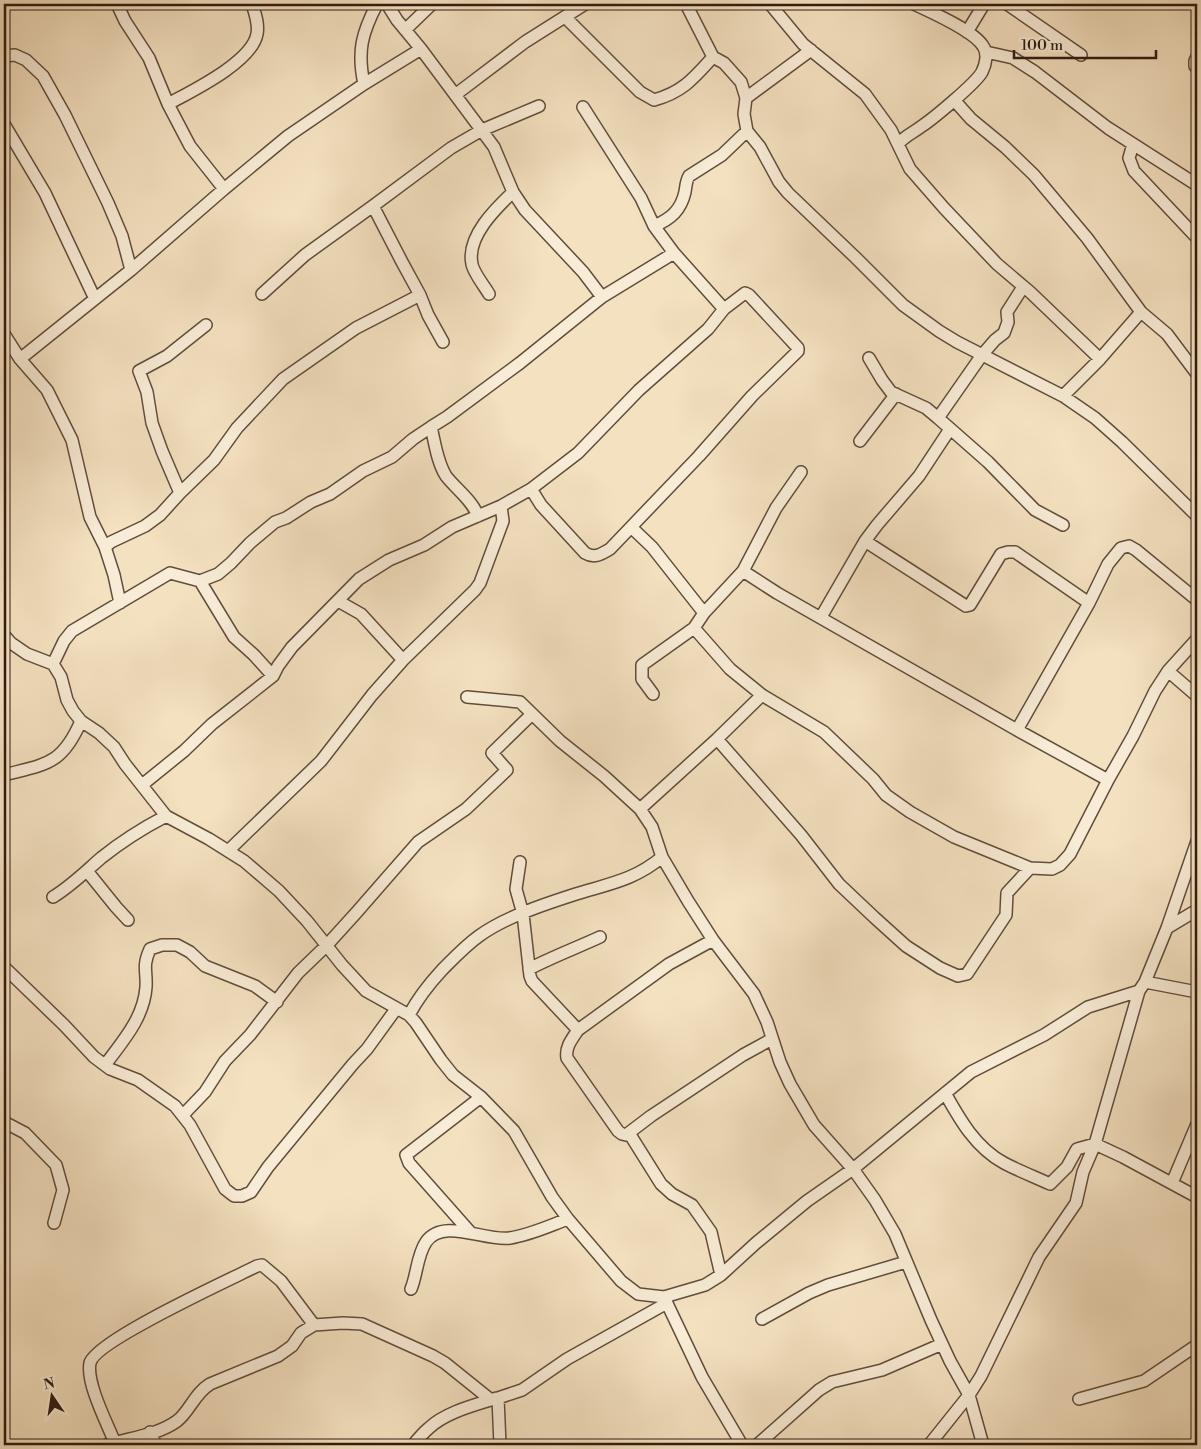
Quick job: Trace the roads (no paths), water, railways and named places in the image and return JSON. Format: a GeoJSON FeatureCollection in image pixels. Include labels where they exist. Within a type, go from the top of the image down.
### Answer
{"type":"FeatureCollection","features":[{"type":"Feature","properties":{"kind":"street"},"geometry":{"type":"LineString","coordinates":[[117,4],[125,22],[149,58],[168,104],[190,146],[224,189]]}},
{"type":"Feature","properties":{"kind":"street"},"geometry":{"type":"LineString","coordinates":[[168,104],[228,70],[252,47],[257,35],[257,24],[252,4]]}},
{"type":"Feature","properties":{"kind":"street"},"geometry":{"type":"LineString","coordinates":[[364,84],[361,61],[362,38],[377,4]]}},
{"type":"Feature","properties":{"kind":"street"},"geometry":{"type":"LineString","coordinates":[[387,4],[494,147],[513,192],[524,210],[583,272],[602,297]]}},
{"type":"Feature","properties":{"kind":"street"},"geometry":{"type":"LineString","coordinates":[[405,30],[432,4]]}},
{"type":"Feature","properties":{"kind":"street"},"geometry":{"type":"LineString","coordinates":[[455,95],[525,42],[585,4]]}},
{"type":"Feature","properties":{"kind":"street"},"geometry":{"type":"LineString","coordinates":[[686,4],[713,57],[724,63],[741,82],[746,98],[744,114],[747,132],[760,147],[779,182],[788,193],[903,305],[939,331],[1063,396],[1095,418],[1197,516]]}},
{"type":"Feature","properties":{"kind":"street"},"geometry":{"type":"LineString","coordinates":[[770,4],[803,44],[865,94],[887,124],[910,169],[997,264],[1100,359]]}},
{"type":"Feature","properties":{"kind":"street"},"geometry":{"type":"LineString","coordinates":[[898,144],[906,135],[923,126],[954,100],[982,73],[986,60],[986,52],[983,45],[967,32],[914,4]]}},
{"type":"Feature","properties":{"kind":"street"},"geometry":{"type":"LineString","coordinates":[[967,32],[984,4]]}},
{"type":"Feature","properties":{"kind":"street"},"geometry":{"type":"LineString","coordinates":[[1007,4],[1081,55]]}},
{"type":"Feature","properties":{"kind":"street"},"geometry":{"type":"LineString","coordinates":[[565,17],[640,92],[654,100],[665,97],[686,86],[713,57]]}},
{"type":"Feature","properties":{"kind":"street"},"geometry":{"type":"LineString","coordinates":[[20,360],[131,270],[288,136],[364,84],[421,49]]}},
{"type":"Feature","properties":{"kind":"street"},"geometry":{"type":"LineString","coordinates":[[746,98],[811,50]]}},
{"type":"Feature","properties":{"kind":"street"},"geometry":{"type":"LineString","coordinates":[[986,52],[1012,58],[1035,72],[1133,144],[1197,184]]}},
{"type":"Feature","properties":{"kind":"street"},"geometry":{"type":"LineString","coordinates":[[4,56],[15,55],[26,60],[43,76],[65,114],[108,203],[122,236],[131,270]]}},
{"type":"Feature","properties":{"kind":"street"},"geometry":{"type":"LineString","coordinates":[[1197,57],[1195,61],[1197,68]]}},
{"type":"Feature","properties":{"kind":"street"},"geometry":{"type":"LineString","coordinates":[[954,100],[971,119],[1005,147],[1034,175],[1087,238],[1141,312],[1167,334],[1197,374]]}},
{"type":"Feature","properties":{"kind":"street"},"geometry":{"type":"LineString","coordinates":[[262,294],[306,254],[451,148],[482,130],[538,106]]}},
{"type":"Feature","properties":{"kind":"street"},"geometry":{"type":"LineString","coordinates":[[582,107],[641,198],[654,226],[674,253],[724,309]]}},
{"type":"Feature","properties":{"kind":"street"},"geometry":{"type":"LineString","coordinates":[[4,124],[45,193],[95,299]]}},
{"type":"Feature","properties":{"kind":"street"},"geometry":{"type":"LineString","coordinates":[[654,226],[665,222],[682,206],[686,181],[689,176],[722,155],[747,132]]}},
{"type":"Feature","properties":{"kind":"street"},"geometry":{"type":"LineString","coordinates":[[1133,144],[1129,158],[1134,171],[1197,238]]}},
{"type":"Feature","properties":{"kind":"street"},"geometry":{"type":"LineString","coordinates":[[489,294],[472,264],[473,248],[479,230],[493,211],[513,192]]}},
{"type":"Feature","properties":{"kind":"street"},"geometry":{"type":"LineString","coordinates":[[373,206],[443,342]]}},
{"type":"Feature","properties":{"kind":"street"},"geometry":{"type":"LineString","coordinates":[[53,664],[64,641],[72,632],[170,574],[200,581],[218,574],[275,522],[330,494],[363,472],[392,457],[413,439],[447,417],[520,363],[602,297],[674,253]]}},
{"type":"Feature","properties":{"kind":"street"},"geometry":{"type":"LineString","coordinates":[[938,418],[982,355],[1004,333],[1008,322],[1007,312],[1024,287]]}},
{"type":"Feature","properties":{"kind":"street"},"geometry":{"type":"LineString","coordinates":[[142,785],[184,752],[212,724],[273,676],[292,647],[359,579],[389,560],[424,545],[452,527],[501,506],[531,488],[578,454],[639,390],[708,329],[724,309],[744,293],[749,295],[796,344],[798,351],[752,396],[699,456],[610,549],[597,557],[584,553],[542,504],[531,488]]}},
{"type":"Feature","properties":{"kind":"street"},"geometry":{"type":"LineString","coordinates":[[105,547],[111,542],[145,526],[160,515],[214,460],[237,428],[283,379],[356,328],[420,295]]}},
{"type":"Feature","properties":{"kind":"street"},"geometry":{"type":"LineString","coordinates":[[1063,396],[1100,359],[1141,312]]}},
{"type":"Feature","properties":{"kind":"street"},"geometry":{"type":"LineString","coordinates":[[180,493],[152,422],[147,392],[139,371],[167,356],[206,325]]}},
{"type":"Feature","properties":{"kind":"street"},"geometry":{"type":"LineString","coordinates":[[4,334],[20,360],[47,390],[72,440],[90,516],[105,547],[120,603]]}},
{"type":"Feature","properties":{"kind":"street"},"geometry":{"type":"LineString","coordinates":[[869,358],[891,392],[926,408],[988,462],[1035,510],[1063,525]]}},
{"type":"Feature","properties":{"kind":"street"},"geometry":{"type":"LineString","coordinates":[[860,441],[896,394]]}},
{"type":"Feature","properties":{"kind":"street"},"geometry":{"type":"LineString","coordinates":[[431,427],[440,465],[447,477],[462,493],[478,516]]}},
{"type":"Feature","properties":{"kind":"street"},"geometry":{"type":"LineString","coordinates":[[821,617],[865,541],[919,476],[950,429]]}},
{"type":"Feature","properties":{"kind":"street"},"geometry":{"type":"LineString","coordinates":[[653,694],[642,679],[642,665],[694,628],[704,612],[743,571],[776,508],[800,472]]}},
{"type":"Feature","properties":{"kind":"street"},"geometry":{"type":"LineString","coordinates":[[228,850],[321,761],[372,695],[402,660],[451,614],[480,583],[503,521],[501,506]]}},
{"type":"Feature","properties":{"kind":"street"},"geometry":{"type":"LineString","coordinates":[[631,527],[652,547],[704,612]]}},
{"type":"Feature","properties":{"kind":"street"},"geometry":{"type":"LineString","coordinates":[[865,541],[966,606],[970,605],[1001,554],[1008,552],[1015,552],[1089,603]]}},
{"type":"Feature","properties":{"kind":"street"},"geometry":{"type":"LineString","coordinates":[[1017,730],[1089,603],[1108,564],[1122,548],[1129,546],[1197,600]]}},
{"type":"Feature","properties":{"kind":"street"},"geometry":{"type":"LineString","coordinates":[[743,571],[777,593],[1108,780]]}},
{"type":"Feature","properties":{"kind":"street"},"geometry":{"type":"LineString","coordinates":[[200,581],[234,637],[254,654],[273,676]]}},
{"type":"Feature","properties":{"kind":"street"},"geometry":{"type":"LineString","coordinates":[[338,601],[361,614],[402,660]]}},
{"type":"Feature","properties":{"kind":"street"},"geometry":{"type":"LineString","coordinates":[[694,628],[730,669],[762,695],[824,732],[874,780],[886,795],[910,812],[954,837],[1030,868],[1052,869],[1060,865],[1070,854],[1155,691],[1168,671],[1197,639]]}},
{"type":"Feature","properties":{"kind":"street"},"geometry":{"type":"LineString","coordinates":[[4,634],[11,643],[27,654],[53,664],[61,677],[67,700],[73,711],[81,721],[99,733],[114,747],[166,816],[228,850],[244,861],[307,920],[342,966],[366,991],[408,1015],[416,1023],[441,1060],[454,1075],[481,1097],[514,1131],[552,1198],[625,1284],[638,1294],[665,1300]]}},
{"type":"Feature","properties":{"kind":"street"},"geometry":{"type":"LineString","coordinates":[[1168,671],[1197,696]]}},
{"type":"Feature","properties":{"kind":"street"},"geometry":{"type":"LineString","coordinates":[[640,809],[762,695]]}},
{"type":"Feature","properties":{"kind":"street"},"geometry":{"type":"LineString","coordinates":[[467,696],[520,702],[560,741],[604,776],[640,809],[652,827],[662,857],[688,901],[713,940],[754,994],[767,1022],[780,1062],[790,1084],[814,1125],[853,1169],[875,1200],[895,1234],[942,1344],[969,1394],[983,1445]]}},
{"type":"Feature","properties":{"kind":"street"},"geometry":{"type":"LineString","coordinates":[[183,1115],[205,1092],[225,1061],[250,1036],[298,973],[327,945],[418,842],[466,809],[507,770],[492,752],[532,714]]}},
{"type":"Feature","properties":{"kind":"street"},"geometry":{"type":"LineString","coordinates":[[4,776],[51,762],[62,754],[74,738],[81,721]]}},
{"type":"Feature","properties":{"kind":"street"},"geometry":{"type":"LineString","coordinates":[[717,739],[801,835],[839,884],[906,946],[940,968],[958,976],[967,974],[1006,915],[1007,893],[1030,868]]}},
{"type":"Feature","properties":{"kind":"street"},"geometry":{"type":"LineString","coordinates":[[53,897],[141,830],[166,816]]}},
{"type":"Feature","properties":{"kind":"street"},"geometry":{"type":"LineString","coordinates":[[929,1445],[981,1376],[1039,1257],[1076,1203],[1083,1172],[1095,1144],[1142,986],[1167,928],[1197,841]]}},
{"type":"Feature","properties":{"kind":"street"},"geometry":{"type":"LineString","coordinates":[[408,1015],[428,985],[461,950],[493,927],[576,894],[624,880],[652,866],[662,857]]}},
{"type":"Feature","properties":{"kind":"street"},"geometry":{"type":"LineString","coordinates":[[520,862],[516,889],[522,914],[532,981],[578,1030]]}},
{"type":"Feature","properties":{"kind":"street"},"geometry":{"type":"LineString","coordinates":[[87,871],[116,908],[128,920]]}},
{"type":"Feature","properties":{"kind":"street"},"geometry":{"type":"LineString","coordinates":[[1167,928],[1197,910]]}},
{"type":"Feature","properties":{"kind":"street"},"geometry":{"type":"LineString","coordinates":[[529,969],[600,937]]}},
{"type":"Feature","properties":{"kind":"street"},"geometry":{"type":"LineString","coordinates":[[713,940],[668,964],[578,1030],[568,1043],[567,1058],[622,1134],[629,1133],[742,1055],[772,1039]]}},
{"type":"Feature","properties":{"kind":"street"},"geometry":{"type":"LineString","coordinates":[[105,1065],[125,1040],[141,1010],[146,986],[145,960],[150,949],[162,945],[177,945],[190,952],[205,966],[255,986],[277,1002]]}},
{"type":"Feature","properties":{"kind":"street"},"geometry":{"type":"LineString","coordinates":[[4,967],[94,1057],[110,1069],[138,1080],[175,1106],[195,1134],[225,1189],[234,1196],[242,1196],[251,1192],[268,1167],[353,1064],[368,1049],[396,1008]]}},
{"type":"Feature","properties":{"kind":"street"},"geometry":{"type":"LineString","coordinates":[[413,1445],[435,1423],[453,1414],[522,1390],[567,1359],[665,1300],[705,1285],[721,1275],[807,1201],[853,1169],[971,1072],[1044,1035],[1088,1007],[1142,986],[1197,992]]}},
{"type":"Feature","properties":{"kind":"street"},"geometry":{"type":"LineString","coordinates":[[945,1093],[964,1126],[985,1150],[1004,1163],[1050,1184],[1067,1167],[1077,1149],[1095,1144],[1197,1197]]}},
{"type":"Feature","properties":{"kind":"street"},"geometry":{"type":"LineString","coordinates":[[470,1232],[409,1163],[406,1154],[481,1097]]}},
{"type":"Feature","properties":{"kind":"street"},"geometry":{"type":"LineString","coordinates":[[4,1122],[25,1132],[56,1165],[64,1190],[54,1223]]}},
{"type":"Feature","properties":{"kind":"street"},"geometry":{"type":"LineString","coordinates":[[1172,1183],[1197,1124]]}},
{"type":"Feature","properties":{"kind":"street"},"geometry":{"type":"LineString","coordinates":[[629,1133],[662,1184],[672,1194],[692,1205],[711,1232],[721,1275]]}},
{"type":"Feature","properties":{"kind":"street"},"geometry":{"type":"LineString","coordinates":[[411,1289],[426,1242],[442,1232],[455,1230],[496,1238],[508,1238],[527,1234],[568,1219]]}},
{"type":"Feature","properties":{"kind":"street"},"geometry":{"type":"LineString","coordinates":[[762,1319],[809,1293],[828,1285],[906,1262]]}},
{"type":"Feature","properties":{"kind":"street"},"geometry":{"type":"LineString","coordinates":[[314,1325],[281,1281],[262,1265],[210,1289],[122,1335],[91,1360],[89,1371],[111,1444],[167,1426],[178,1420],[204,1388],[278,1356],[292,1346],[301,1333],[314,1325],[331,1323],[362,1324],[433,1356],[495,1399],[500,1445]]}},
{"type":"Feature","properties":{"kind":"street"},"geometry":{"type":"LineString","coordinates":[[665,1300],[702,1377],[742,1445]]}},
{"type":"Feature","properties":{"kind":"street"},"geometry":{"type":"LineString","coordinates":[[757,1445],[819,1390],[832,1382],[882,1370],[942,1344]]}},
{"type":"Feature","properties":{"kind":"street"},"geometry":{"type":"LineString","coordinates":[[1078,1399],[1144,1381],[1197,1345]]}},
{"type":"Feature","properties":{"kind":"street"},"geometry":{"type":"LineString","coordinates":[[150,1432],[156,1445]]}}]}
